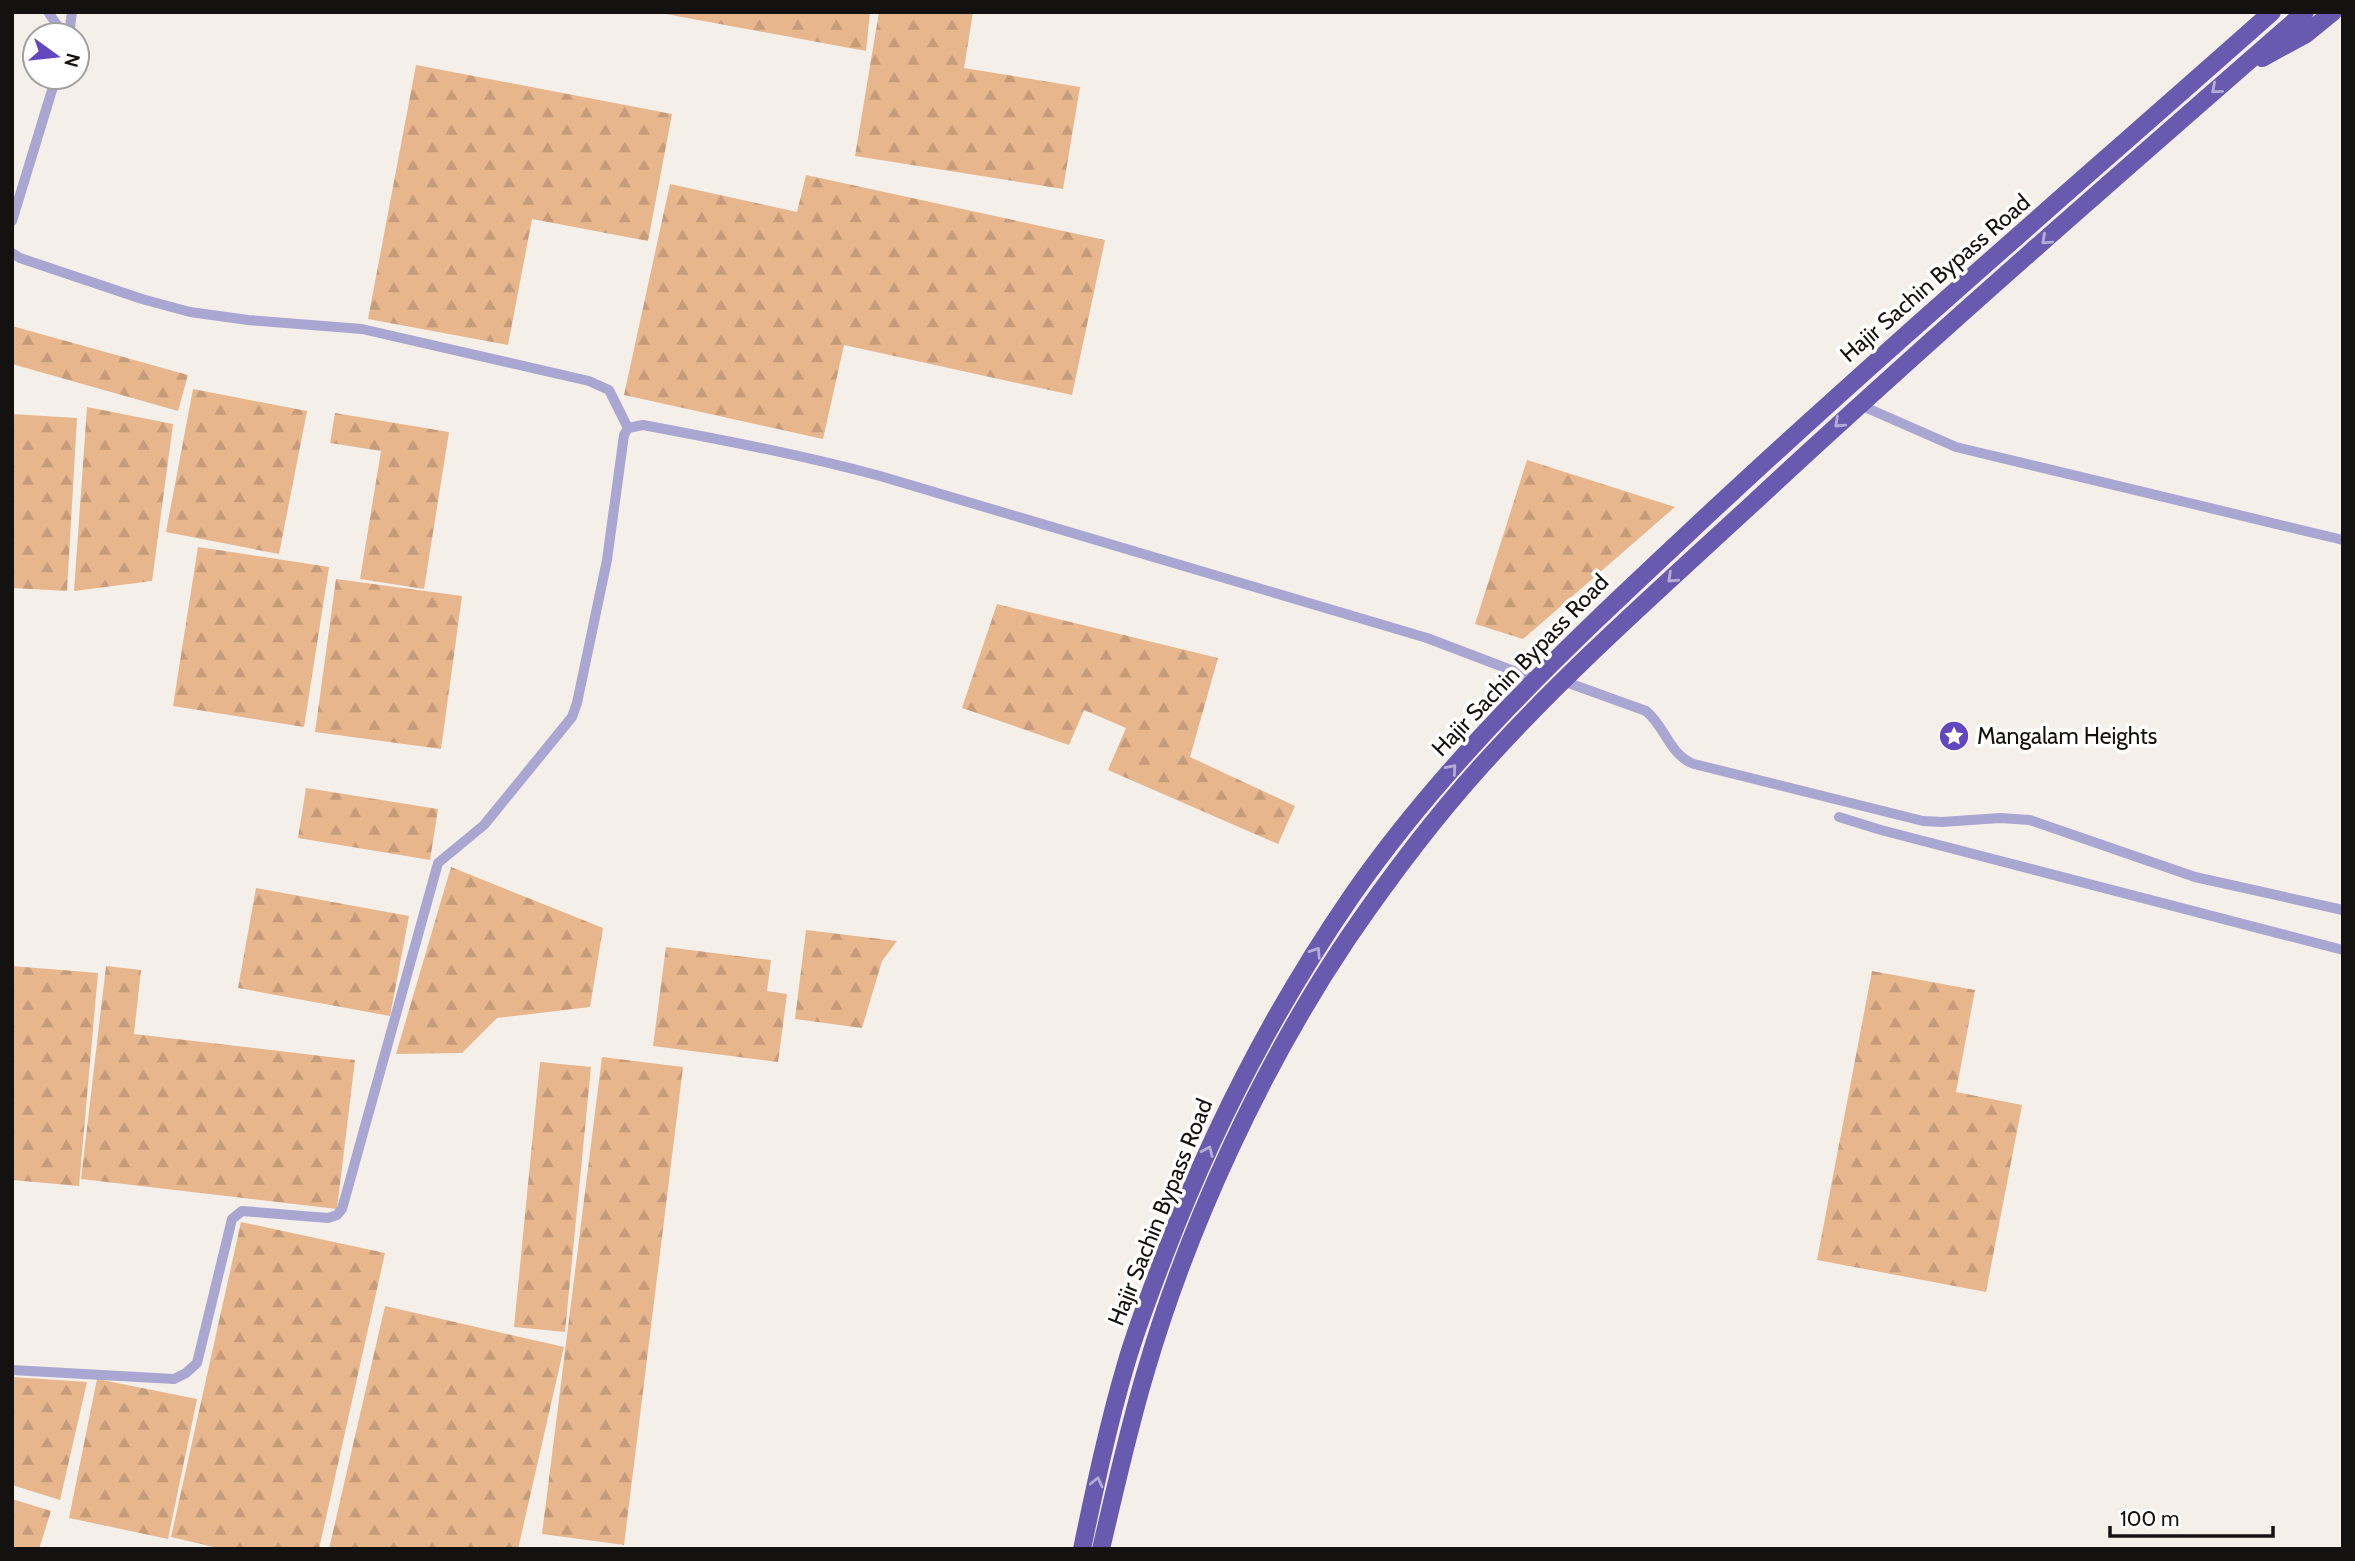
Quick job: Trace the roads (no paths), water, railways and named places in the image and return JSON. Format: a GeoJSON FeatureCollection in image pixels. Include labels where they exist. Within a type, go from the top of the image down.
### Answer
{"type":"FeatureCollection","features":[{"type":"Feature","properties":{"kind":"highway"},"geometry":{"type":"LineString","coordinates":[[2237,43],[2256,12]]}},
{"type":"Feature","properties":{"kind":"highway","name":"Hajir Sachin Bypass Road"},"geometry":{"type":"LineString","coordinates":[[1082,1549],[1126,1363],[1188,1195],[1234,1094],[1291,991],[1352,897],[1420,806],[1481,734],[1535,679],[1799,431],[2272,12]]}},
{"type":"Feature","properties":{"kind":"highway"},"geometry":{"type":"LineString","coordinates":[[1101,1549],[1146,1370],[1184,1259],[1236,1138],[1292,1031],[1346,941],[1405,859],[1481,765],[1563,681],[1860,405],[2305,12]]}},
{"type":"Feature","properties":{"kind":"highway"},"geometry":{"type":"LineString","coordinates":[[2239,70],[2306,34],[2333,12]]}},
{"type":"Feature","properties":{"kind":"street"},"geometry":{"type":"LineString","coordinates":[[12,221],[52,91]]}},
{"type":"Feature","properties":{"kind":"street"},"geometry":{"type":"LineString","coordinates":[[12,253],[142,299],[190,312],[248,320],[362,329],[589,380],[609,390],[628,428]]}},
{"type":"Feature","properties":{"kind":"street"},"geometry":{"type":"LineString","coordinates":[[1860,405],[1956,447],[2343,540]]}},
{"type":"Feature","properties":{"kind":"street"},"geometry":{"type":"LineString","coordinates":[[12,1370],[174,1379],[197,1363],[232,1219],[237,1213],[242,1211],[328,1218],[337,1215],[342,1209],[438,863],[484,825],[572,717],[607,560],[624,435],[628,428],[643,425],[815,458],[1427,638],[1535,679]]}},
{"type":"Feature","properties":{"kind":"street"},"geometry":{"type":"LineString","coordinates":[[1563,681],[1646,711],[1655,718],[1678,754],[1694,764],[1923,821],[2008,818],[2030,820],[2194,877],[2343,910]]}},
{"type":"Feature","properties":{"kind":"street"},"geometry":{"type":"LineString","coordinates":[[1839,817],[1894,834],[2343,950]]}},
{"type":"Feature","properties":{"kind":"place","name":"Mangalam Heights"},"geometry":{"type":"Point","coordinates":[1954,736]}}]}
